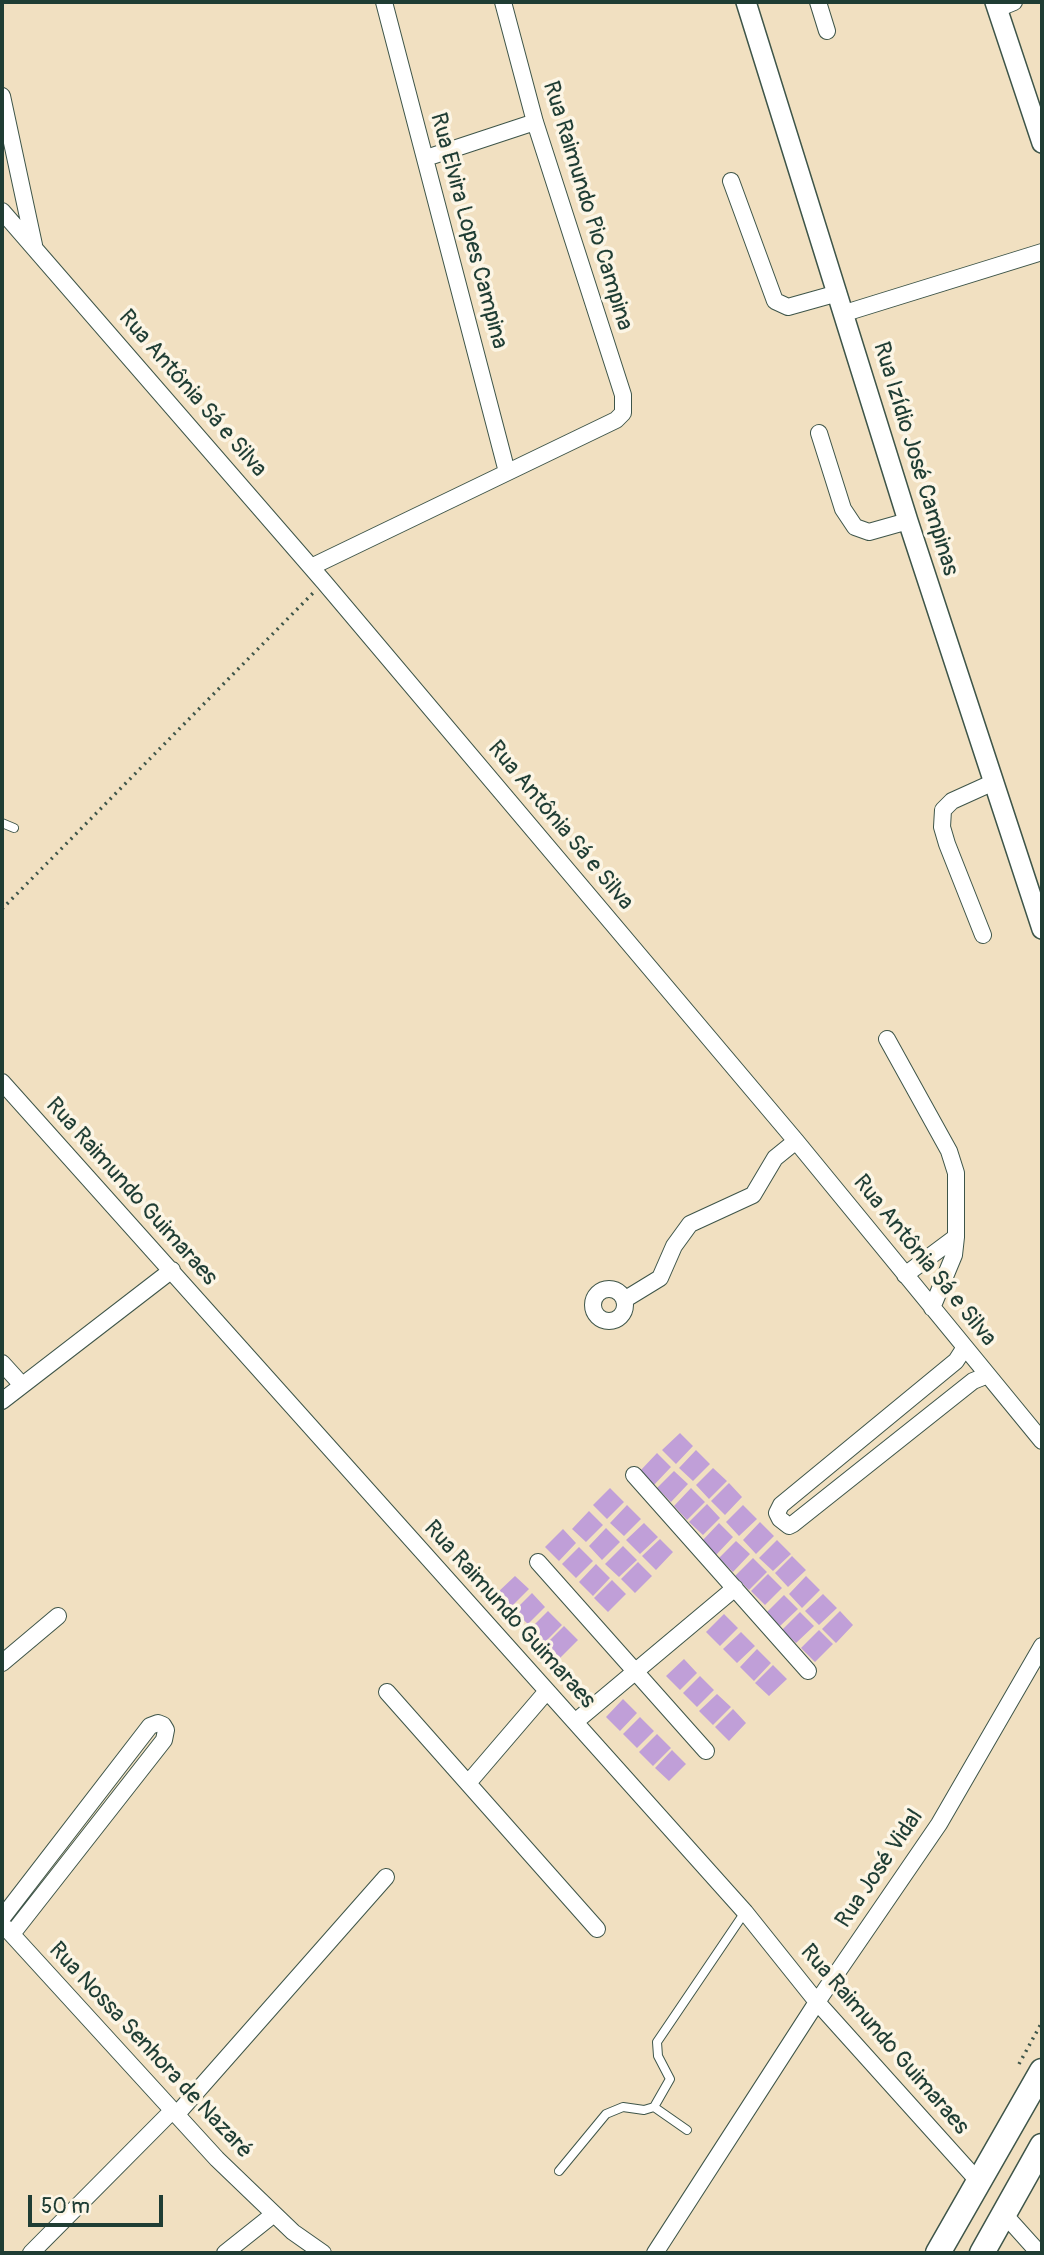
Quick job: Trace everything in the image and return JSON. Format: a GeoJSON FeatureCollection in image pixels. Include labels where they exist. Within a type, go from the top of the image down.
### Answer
{"type":"FeatureCollection","features":[{"type":"Feature","properties":{"kind":"highway"},"geometry":{"type":"LineString","coordinates":[[937,2253],[1042,2071]]}},
{"type":"Feature","properties":{"kind":"highway"},"geometry":{"type":"LineString","coordinates":[[982,2253],[1042,2146]]}},
{"type":"Feature","properties":{"kind":"street","name":"Rua Elvira Lopes Campina"},"geometry":{"type":"LineString","coordinates":[[384,2],[507,472]]}},
{"type":"Feature","properties":{"kind":"street","name":"Rua Raimundo Pio Campina"},"geometry":{"type":"LineString","coordinates":[[503,2],[536,122],[623,395],[623,413],[616,420],[507,472]]}},
{"type":"Feature","properties":{"kind":"street","name":"Rua Izídio José Campinas"},"geometry":{"type":"LineString","coordinates":[[746,2],[908,521],[1042,929]]}},
{"type":"Feature","properties":{"kind":"street"},"geometry":{"type":"LineString","coordinates":[[818,2],[827,31]]}},
{"type":"Feature","properties":{"kind":"street"},"geometry":{"type":"LineString","coordinates":[[1002,4],[1042,143]]}},
{"type":"Feature","properties":{"kind":"street","name":"Rua Antônia Sá e Silva"},"geometry":{"type":"LineString","coordinates":[[2,96],[34,247]]}},
{"type":"Feature","properties":{"kind":"street"},"geometry":{"type":"LineString","coordinates":[[426,158],[536,122]]}},
{"type":"Feature","properties":{"kind":"street"},"geometry":{"type":"LineString","coordinates":[[731,181],[775,301],[788,307],[838,293]]}},
{"type":"Feature","properties":{"kind":"street","name":"Rua Antônia Sá e Silva"},"geometry":{"type":"LineString","coordinates":[[2,211],[324,582],[796,1141],[1042,1441]]}},
{"type":"Feature","properties":{"kind":"street"},"geometry":{"type":"LineString","coordinates":[[845,313],[1042,252]]}},
{"type":"Feature","properties":{"kind":"street"},"geometry":{"type":"LineString","coordinates":[[819,433],[843,509],[855,527],[869,532],[908,521]]}},
{"type":"Feature","properties":{"kind":"street"},"geometry":{"type":"LineString","coordinates":[[311,567],[507,472]]}},
{"type":"Feature","properties":{"kind":"street"},"geometry":{"type":"LineString","coordinates":[[983,935],[947,844],[942,827],[943,810],[952,801],[994,782]]}},
{"type":"Feature","properties":{"kind":"street"},"geometry":{"type":"LineString","coordinates":[[887,1039],[949,1152],[956,1173],[954,1255],[932,1308]]}},
{"type":"Feature","properties":{"kind":"street","name":"Rua Raimundo Guimaraes"},"geometry":{"type":"LineString","coordinates":[[2,1082],[745,1913],[817,2002],[978,2181]]}},
{"type":"Feature","properties":{"kind":"street"},"geometry":{"type":"LineString","coordinates":[[624,1300],[660,1278],[674,1246],[690,1224],[753,1195],[775,1158],[796,1141]]}},
{"type":"Feature","properties":{"kind":"street"},"geometry":{"type":"LineString","coordinates":[[905,1275],[956,1237]]}},
{"type":"Feature","properties":{"kind":"street"},"geometry":{"type":"LineString","coordinates":[[2,1401],[172,1270]]}},
{"type":"Feature","properties":{"kind":"street"},"geometry":{"type":"LineString","coordinates":[[965,1347],[956,1361],[781,1505],[777,1513],[780,1519],[789,1526],[793,1524],[973,1381],[988,1375]]}},
{"type":"Feature","properties":{"kind":"street"},"geometry":{"type":"LineString","coordinates":[[2,1363],[22,1385]]}},
{"type":"Feature","properties":{"kind":"street"},"geometry":{"type":"LineString","coordinates":[[923,1388],[940,1407]]}},
{"type":"Feature","properties":{"kind":"street"},"geometry":{"type":"LineString","coordinates":[[848,1450],[863,1469]]}},
{"type":"Feature","properties":{"kind":"street"},"geometry":{"type":"LineString","coordinates":[[634,1475],[808,1671]]}},
{"type":"Feature","properties":{"kind":"street"},"geometry":{"type":"LineString","coordinates":[[538,1562],[706,1751]]}},
{"type":"Feature","properties":{"kind":"street"},"geometry":{"type":"LineString","coordinates":[[575,1723],[735,1588]]}},
{"type":"Feature","properties":{"kind":"street"},"geometry":{"type":"LineString","coordinates":[[2,1663],[58,1616]]}},
{"type":"Feature","properties":{"kind":"street","name":"Rua José Vidal"},"geometry":{"type":"LineString","coordinates":[[655,2253],[817,2002],[939,1824],[1042,1646]]}},
{"type":"Feature","properties":{"kind":"street"},"geometry":{"type":"LineString","coordinates":[[469,1782],[547,1691]]}},
{"type":"Feature","properties":{"kind":"street"},"geometry":{"type":"LineString","coordinates":[[387,1692],[597,1929]]}},
{"type":"Feature","properties":{"kind":"street"},"geometry":{"type":"LineString","coordinates":[[158,1723],[163,1725],[166,1730],[164,1740],[44,1892],[5,1927],[31,1881],[149,1726],[158,1723]]}},
{"type":"Feature","properties":{"kind":"street"},"geometry":{"type":"LineString","coordinates":[[133,1748],[148,1760]]}},
{"type":"Feature","properties":{"kind":"street"},"geometry":{"type":"LineString","coordinates":[[31,2253],[175,2112],[387,1877]]}},
{"type":"Feature","properties":{"kind":"street"},"geometry":{"type":"LineString","coordinates":[[31,1881],[44,1892]]}},
{"type":"Feature","properties":{"kind":"street","name":"Rua Nossa Senhora de Nazaré"},"geometry":{"type":"LineString","coordinates":[[5,1927],[305,2253]]}},
{"type":"Feature","properties":{"kind":"street"},"geometry":{"type":"LineString","coordinates":[[225,2253],[270,2213]]}},
{"type":"Feature","properties":{"kind":"street","name":"Rua Nossa Senhora de Nazaré"},"geometry":{"type":"LineString","coordinates":[[270,2213],[323,2253]]}},
{"type":"Feature","properties":{"kind":"street"},"geometry":{"type":"LineString","coordinates":[[1004,2214],[1040,2253]]}},
{"type":"Feature","properties":{"kind":"lane"},"geometry":{"type":"LineString","coordinates":[[2,823],[14,828]]}},
{"type":"Feature","properties":{"kind":"lane"},"geometry":{"type":"LineString","coordinates":[[559,2171],[606,2114],[623,2107],[644,2110],[654,2107],[670,2079],[658,2056],[657,2042],[745,1913]]}},
{"type":"Feature","properties":{"kind":"lane"},"geometry":{"type":"LineString","coordinates":[[654,2107],[687,2130]]}},
{"type":"Feature","properties":{"kind":"path"},"geometry":{"type":"LineString","coordinates":[[2,909],[324,582]]}},
{"type":"Feature","properties":{"kind":"building"},"geometry":{"type":"Polygon","coordinates":[[[680,1433],[693,1446],[676,1464],[662,1450],[680,1433]]]}},
{"type":"Feature","properties":{"kind":"building"},"geometry":{"type":"Polygon","coordinates":[[[696,1450],[710,1464],[693,1481],[679,1468],[696,1450]]]}},
{"type":"Feature","properties":{"kind":"building"},"geometry":{"type":"Polygon","coordinates":[[[657,1453],[671,1467],[654,1485],[640,1471],[657,1453]]]}},
{"type":"Feature","properties":{"kind":"building"},"geometry":{"type":"Polygon","coordinates":[[[713,1468],[727,1481],[709,1499],[696,1485],[713,1468]]]}},
{"type":"Feature","properties":{"kind":"building"},"geometry":{"type":"Polygon","coordinates":[[[674,1471],[688,1484],[671,1502],[657,1488],[674,1471]]]}},
{"type":"Feature","properties":{"kind":"building"},"geometry":{"type":"Polygon","coordinates":[[[729,1483],[742,1497],[725,1515],[711,1501],[729,1483]]]}},
{"type":"Feature","properties":{"kind":"building"},"geometry":{"type":"Polygon","coordinates":[[[610,1488],[624,1502],[607,1519],[593,1505],[610,1488]]]}},
{"type":"Feature","properties":{"kind":"building"},"geometry":{"type":"Polygon","coordinates":[[[691,1488],[705,1502],[687,1520],[674,1506],[691,1488]]]}},
{"type":"Feature","properties":{"kind":"building"},"geometry":{"type":"Polygon","coordinates":[[[707,1504],[720,1518],[703,1535],[689,1522],[707,1504]]]}},
{"type":"Feature","properties":{"kind":"building"},"geometry":{"type":"Polygon","coordinates":[[[627,1505],[641,1519],[624,1536],[610,1523],[627,1505]]]}},
{"type":"Feature","properties":{"kind":"building"},"geometry":{"type":"Polygon","coordinates":[[[743,1505],[757,1519],[739,1536],[726,1522],[743,1505]]]}},
{"type":"Feature","properties":{"kind":"building"},"geometry":{"type":"Polygon","coordinates":[[[589,1511],[603,1525],[586,1542],[572,1529],[589,1511]]]}},
{"type":"Feature","properties":{"kind":"building"},"geometry":{"type":"Polygon","coordinates":[[[760,1522],[774,1536],[756,1554],[743,1540],[760,1522]]]}},
{"type":"Feature","properties":{"kind":"building"},"geometry":{"type":"Polygon","coordinates":[[[644,1523],[658,1537],[640,1554],[626,1540],[644,1523]]]}},
{"type":"Feature","properties":{"kind":"building"},"geometry":{"type":"Polygon","coordinates":[[[719,1523],[733,1537],[716,1555],[702,1541],[719,1523]]]}},
{"type":"Feature","properties":{"kind":"building"},"geometry":{"type":"Polygon","coordinates":[[[606,1528],[620,1542],[602,1560],[589,1546],[606,1528]]]}},
{"type":"Feature","properties":{"kind":"building"},"geometry":{"type":"Polygon","coordinates":[[[563,1529],[576,1543],[559,1561],[545,1547],[563,1529]]]}},
{"type":"Feature","properties":{"kind":"building"},"geometry":{"type":"Polygon","coordinates":[[[660,1539],[673,1552],[656,1570],[642,1556],[660,1539]]]}},
{"type":"Feature","properties":{"kind":"building"},"geometry":{"type":"Polygon","coordinates":[[[777,1540],[791,1554],[773,1571],[759,1558],[777,1540]]]}},
{"type":"Feature","properties":{"kind":"building"},"geometry":{"type":"Polygon","coordinates":[[[736,1541],[750,1554],[733,1572],[719,1558],[736,1541]]]}},
{"type":"Feature","properties":{"kind":"building"},"geometry":{"type":"Polygon","coordinates":[[[623,1546],[637,1560],[619,1577],[605,1564],[623,1546]]]}},
{"type":"Feature","properties":{"kind":"building"},"geometry":{"type":"Polygon","coordinates":[[[579,1547],[593,1561],[576,1578],[562,1564],[579,1547]]]}},
{"type":"Feature","properties":{"kind":"building"},"geometry":{"type":"Polygon","coordinates":[[[792,1556],[806,1570],[788,1587],[775,1573],[792,1556]]]}},
{"type":"Feature","properties":{"kind":"building"},"geometry":{"type":"Polygon","coordinates":[[[753,1558],[767,1572],[749,1590],[735,1576],[753,1558]]]}},
{"type":"Feature","properties":{"kind":"building"},"geometry":{"type":"Polygon","coordinates":[[[638,1562],[652,1576],[635,1593],[621,1579],[638,1562]]]}},
{"type":"Feature","properties":{"kind":"building"},"geometry":{"type":"Polygon","coordinates":[[[596,1564],[610,1578],[593,1596],[579,1582],[596,1564]]]}},
{"type":"Feature","properties":{"kind":"building"},"geometry":{"type":"Polygon","coordinates":[[[768,1574],[782,1588],[765,1605],[751,1591],[768,1574]]]}},
{"type":"Feature","properties":{"kind":"building"},"geometry":{"type":"Polygon","coordinates":[[[515,1576],[529,1589],[511,1607],[497,1593],[515,1576]]]}},
{"type":"Feature","properties":{"kind":"building"},"geometry":{"type":"Polygon","coordinates":[[[806,1576],[820,1590],[802,1608],[789,1594],[806,1576]]]}},
{"type":"Feature","properties":{"kind":"building"},"geometry":{"type":"Polygon","coordinates":[[[612,1580],[626,1594],[608,1612],[594,1598],[612,1580]]]}},
{"type":"Feature","properties":{"kind":"building"},"geometry":{"type":"Polygon","coordinates":[[[532,1593],[545,1607],[528,1624],[514,1611],[532,1593]]]}},
{"type":"Feature","properties":{"kind":"building"},"geometry":{"type":"Polygon","coordinates":[[[823,1594],[837,1608],[819,1625],[805,1611],[823,1594]]]}},
{"type":"Feature","properties":{"kind":"building"},"geometry":{"type":"Polygon","coordinates":[[[784,1595],[798,1609],[780,1626],[767,1612],[784,1595]]]}},
{"type":"Feature","properties":{"kind":"building"},"geometry":{"type":"Polygon","coordinates":[[[548,1611],[562,1625],[545,1642],[531,1628],[548,1611]]]}},
{"type":"Feature","properties":{"kind":"building"},"geometry":{"type":"Polygon","coordinates":[[[840,1611],[853,1625],[836,1643],[822,1629],[840,1611]]]}},
{"type":"Feature","properties":{"kind":"building"},"geometry":{"type":"Polygon","coordinates":[[[800,1612],[814,1626],[796,1643],[782,1630],[800,1612]]]}},
{"type":"Feature","properties":{"kind":"building"},"geometry":{"type":"Polygon","coordinates":[[[724,1614],[738,1628],[720,1646],[706,1632],[724,1614]]]}},
{"type":"Feature","properties":{"kind":"building"},"geometry":{"type":"Polygon","coordinates":[[[564,1626],[578,1640],[560,1658],[546,1644],[564,1626]]]}},
{"type":"Feature","properties":{"kind":"building"},"geometry":{"type":"Polygon","coordinates":[[[819,1630],[833,1644],[815,1662],[801,1648],[819,1630]]]}},
{"type":"Feature","properties":{"kind":"building"},"geometry":{"type":"Polygon","coordinates":[[[741,1632],[755,1646],[737,1663],[723,1649],[741,1632]]]}},
{"type":"Feature","properties":{"kind":"building"},"geometry":{"type":"Polygon","coordinates":[[[757,1649],[771,1663],[754,1681],[740,1667],[757,1649]]]}},
{"type":"Feature","properties":{"kind":"building"},"geometry":{"type":"Polygon","coordinates":[[[684,1659],[697,1673],[680,1690],[666,1676],[684,1659]]]}},
{"type":"Feature","properties":{"kind":"building"},"geometry":{"type":"Polygon","coordinates":[[[773,1665],[787,1679],[769,1696],[755,1683],[773,1665]]]}},
{"type":"Feature","properties":{"kind":"building"},"geometry":{"type":"Polygon","coordinates":[[[700,1676],[714,1690],[697,1707],[683,1693],[700,1676]]]}},
{"type":"Feature","properties":{"kind":"building"},"geometry":{"type":"Polygon","coordinates":[[[717,1694],[731,1707],[713,1725],[699,1711],[717,1694]]]}},
{"type":"Feature","properties":{"kind":"building"},"geometry":{"type":"Polygon","coordinates":[[[623,1699],[637,1713],[620,1731],[606,1717],[623,1699]]]}},
{"type":"Feature","properties":{"kind":"building"},"geometry":{"type":"Polygon","coordinates":[[[733,1709],[746,1723],[729,1741],[715,1727],[733,1709]]]}},
{"type":"Feature","properties":{"kind":"building"},"geometry":{"type":"Polygon","coordinates":[[[640,1717],[654,1731],[637,1748],[623,1734],[640,1717]]]}},
{"type":"Feature","properties":{"kind":"building"},"geometry":{"type":"Polygon","coordinates":[[[657,1734],[671,1748],[653,1766],[639,1752],[657,1734]]]}},
{"type":"Feature","properties":{"kind":"building"},"geometry":{"type":"Polygon","coordinates":[[[672,1750],[686,1764],[669,1781],[655,1768],[672,1750]]]}}]}
